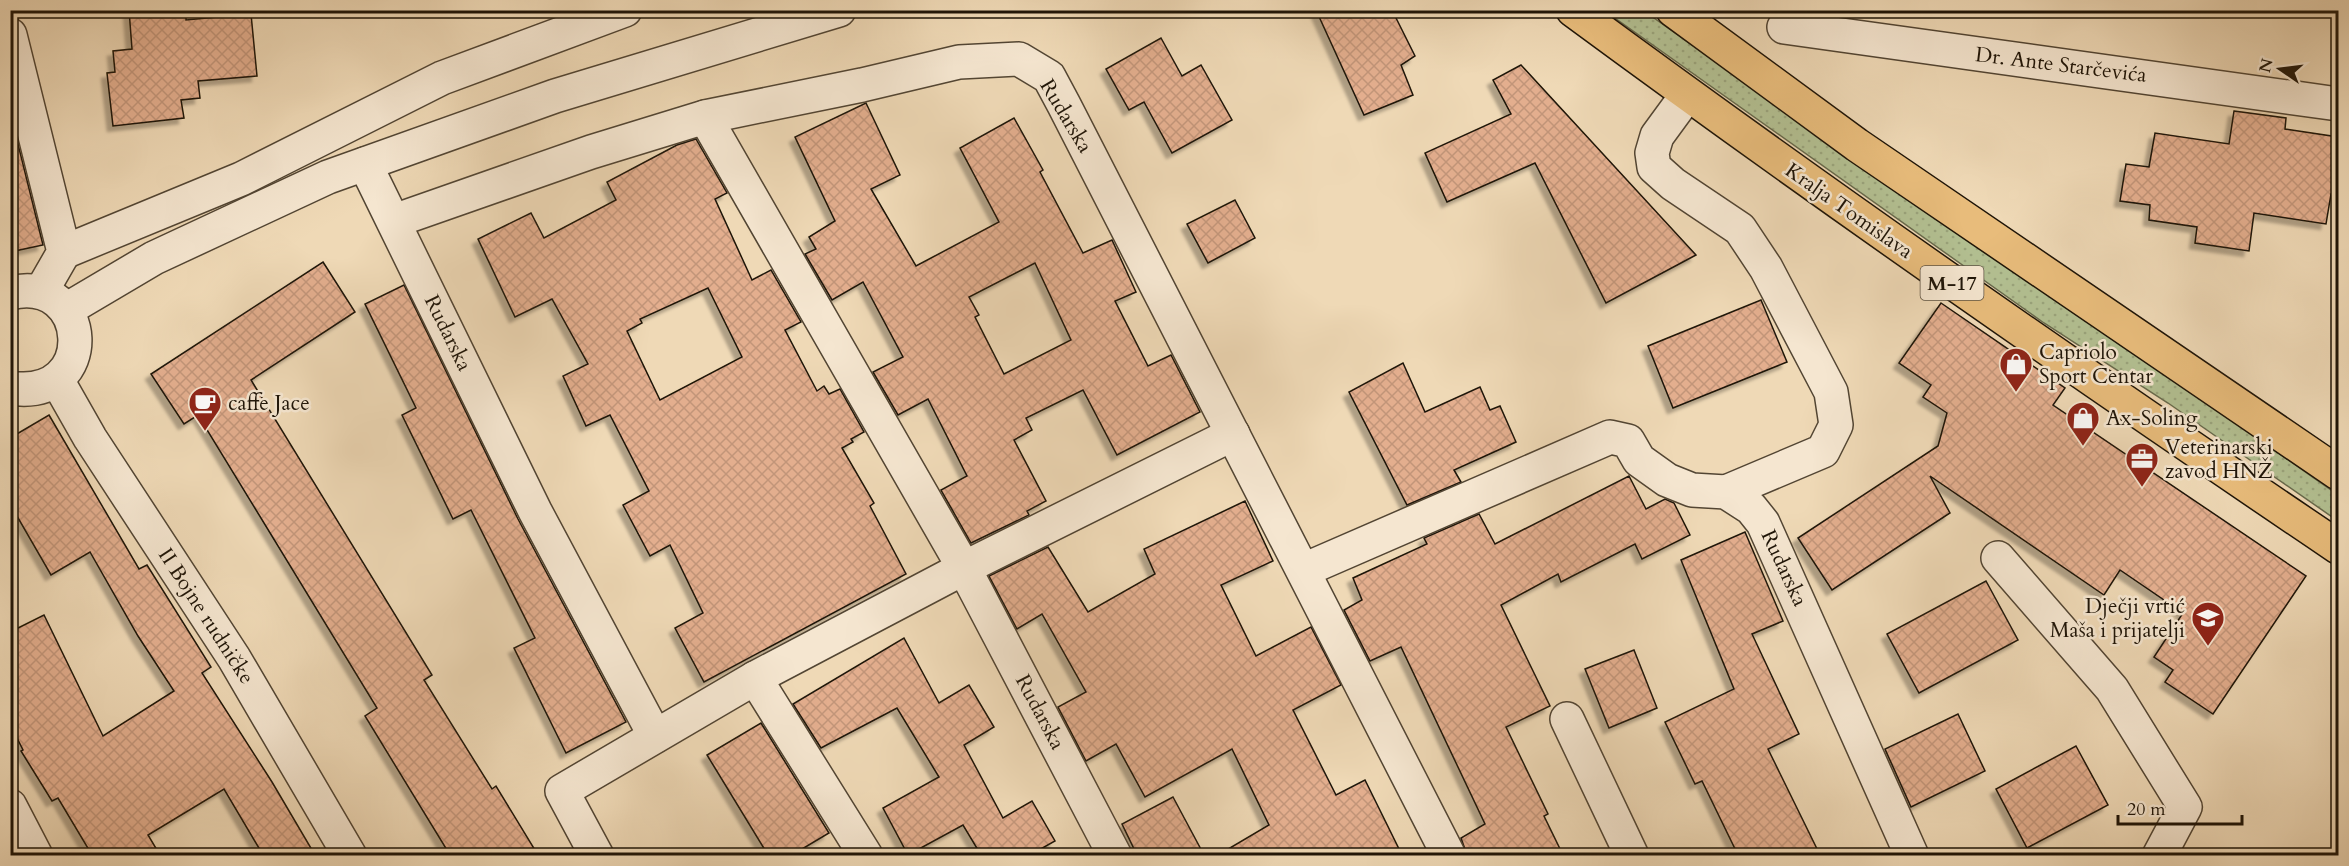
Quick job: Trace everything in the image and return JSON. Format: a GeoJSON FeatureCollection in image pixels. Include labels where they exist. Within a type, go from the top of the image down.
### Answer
{"type":"FeatureCollection","features":[{"type":"Feature","properties":{"kind":"main road","name":"Kralja Tomislava"},"geometry":{"type":"LineString","coordinates":[[1573,10],[1829,198],[2107,391],[2338,547]]}},
{"type":"Feature","properties":{"kind":"main road","name":"M-17"},"geometry":{"type":"LineString","coordinates":[[1673,10],[1857,145],[2338,473]]}},
{"type":"Feature","properties":{"kind":"street"},"geometry":{"type":"LineString","coordinates":[[39,298],[64,252],[241,179],[442,78],[625,10]]}},
{"type":"Feature","properties":{"kind":"street"},"geometry":{"type":"LineString","coordinates":[[39,298],[154,258],[328,177],[555,96],[839,10]]}},
{"type":"Feature","properties":{"kind":"street","name":"Dr. Ante Starčevića"},"geometry":{"type":"LineString","coordinates":[[1784,27],[2338,104]]}},
{"type":"Feature","properties":{"kind":"street"},"geometry":{"type":"LineString","coordinates":[[10,35],[64,252]]}},
{"type":"Feature","properties":{"kind":"street","name":"Rudarska"},"geometry":{"type":"LineString","coordinates":[[655,736],[535,511],[394,221],[591,152],[705,117],[862,85],[959,62],[1019,59],[1049,77],[1449,855]]}},
{"type":"Feature","properties":{"kind":"street"},"geometry":{"type":"LineString","coordinates":[[1687,95],[1657,136],[1652,153],[1654,166],[1673,184],[1740,230],[1771,279],[1831,392],[1836,424],[1823,451],[1726,492]]}},
{"type":"Feature","properties":{"kind":"street","name":"Rudarska"},"geometry":{"type":"LineString","coordinates":[[705,117],[964,568],[1115,855]]}},
{"type":"Feature","properties":{"kind":"street"},"geometry":{"type":"LineString","coordinates":[[365,164],[394,221]]}},
{"type":"Feature","properties":{"kind":"street"},"geometry":{"type":"LineString","coordinates":[[10,388],[26,391],[42,388],[57,380],[68,369],[74,355],[77,339],[74,323],[39,298]]}},
{"type":"Feature","properties":{"kind":"street","name":"II Bojne rudničke"},"geometry":{"type":"LineString","coordinates":[[57,380],[90,438],[234,658],[350,855]]}},
{"type":"Feature","properties":{"kind":"street"},"geometry":{"type":"LineString","coordinates":[[597,855],[562,792],[755,678],[964,568],[1233,434]]}},
{"type":"Feature","properties":{"kind":"street","name":"Rudarska"},"geometry":{"type":"LineString","coordinates":[[1304,570],[1610,437],[1628,441],[1639,460],[1667,480],[1692,490],[1726,492],[1751,508],[1763,523],[1912,855]]}},
{"type":"Feature","properties":{"kind":"street"},"geometry":{"type":"LineString","coordinates":[[1998,558],[2112,689],[2185,807],[2159,855]]}},
{"type":"Feature","properties":{"kind":"street"},"geometry":{"type":"LineString","coordinates":[[755,678],[866,855]]}},
{"type":"Feature","properties":{"kind":"street"},"geometry":{"type":"LineString","coordinates":[[1567,719],[1632,855]]}},
{"type":"Feature","properties":{"kind":"street"},"geometry":{"type":"LineString","coordinates":[[10,806],[36,855]]}},
{"type":"Feature","properties":{"kind":"green space"},"geometry":{"type":"Polygon","coordinates":[[[1605,11],[1644,11],[1866,168],[2182,385],[2338,495],[2338,521],[2168,403],[2044,323],[1605,11]]]}},
{"type":"Feature","properties":{"kind":"building"},"geometry":{"type":"Polygon","coordinates":[[[129,10],[186,10],[186,20],[251,14],[257,76],[198,81],[200,98],[181,100],[184,118],[113,126],[107,73],[115,72],[113,51],[132,49],[129,10]]]}},
{"type":"Feature","properties":{"kind":"building"},"geometry":{"type":"Polygon","coordinates":[[[1316,10],[1392,10],[1415,56],[1401,65],[1413,95],[1364,115],[1316,10]]]}},
{"type":"Feature","properties":{"kind":"building"},"geometry":{"type":"Polygon","coordinates":[[[1161,38],[1182,76],[1201,65],[1232,120],[1172,153],[1144,102],[1129,110],[1106,69],[1161,38]]]}},
{"type":"Feature","properties":{"kind":"building"},"geometry":{"type":"Polygon","coordinates":[[[1521,65],[1696,255],[1606,303],[1535,163],[1447,202],[1425,153],[1511,114],[1493,80],[1521,65]]]}},
{"type":"Feature","properties":{"kind":"building"},"geometry":{"type":"Polygon","coordinates":[[[866,103],[900,175],[871,189],[916,266],[999,222],[960,148],[1014,118],[1043,170],[1040,172],[1083,253],[1112,240],[1136,292],[1115,301],[1148,366],[1171,355],[1200,412],[1117,455],[1083,390],[1026,418],[1032,430],[1014,440],[1046,501],[1027,511],[1029,515],[971,543],[941,490],[967,476],[928,399],[898,415],[873,372],[903,357],[863,282],[832,300],[805,254],[816,249],[809,237],[835,221],[795,137],[866,103]],[[1035,263],[969,297],[979,315],[975,317],[1004,374],[1071,340],[1035,263]]]}},
{"type":"Feature","properties":{"kind":"building"},"geometry":{"type":"Polygon","coordinates":[[[2234,111],[2286,118],[2285,129],[2338,137],[2338,195],[2331,194],[2326,224],[2254,213],[2249,251],[2195,243],[2197,227],[2149,220],[2150,205],[2120,201],[2126,164],[2149,167],[2155,133],[2229,144],[2234,111]]]}},
{"type":"Feature","properties":{"kind":"building"},"geometry":{"type":"Polygon","coordinates":[[[10,128],[14,128],[43,245],[10,252],[10,128]]]}},
{"type":"Feature","properties":{"kind":"building"},"geometry":{"type":"Polygon","coordinates":[[[696,139],[727,193],[715,199],[752,280],[771,270],[801,322],[785,330],[817,391],[824,386],[829,394],[840,389],[864,432],[851,439],[853,442],[842,448],[874,503],[870,506],[906,574],[704,682],[675,628],[703,613],[670,545],[650,556],[623,505],[649,491],[610,415],[586,426],[563,376],[588,364],[552,299],[515,317],[478,239],[531,213],[544,238],[616,200],[607,182],[677,145],[696,139]],[[708,288],[640,319],[642,323],[627,331],[660,400],[742,357],[708,288]]]}},
{"type":"Feature","properties":{"kind":"building"},"geometry":{"type":"Polygon","coordinates":[[[1235,200],[1255,238],[1208,263],[1187,224],[1235,200]]]}},
{"type":"Feature","properties":{"kind":"building"},"geometry":{"type":"Polygon","coordinates":[[[323,262],[355,312],[251,380],[432,675],[424,680],[492,789],[496,786],[538,855],[450,855],[365,716],[377,708],[198,415],[184,424],[151,374],[323,262]]]}},
{"type":"Feature","properties":{"kind":"building"},"geometry":{"type":"Polygon","coordinates":[[[404,285],[518,519],[626,722],[566,753],[514,648],[535,638],[471,510],[453,519],[402,415],[416,408],[365,304],[404,285]]]}},
{"type":"Feature","properties":{"kind":"building"},"geometry":{"type":"Polygon","coordinates":[[[1761,300],[1787,362],[1673,408],[1648,346],[1761,300]]]}},
{"type":"Feature","properties":{"kind":"building"},"geometry":{"type":"Polygon","coordinates":[[[1941,303],[2065,388],[2053,405],[2306,576],[2213,714],[2165,682],[2173,670],[2154,657],[2183,613],[2120,570],[2104,595],[1930,476],[1950,513],[1832,590],[1798,538],[1938,446],[1947,413],[1923,397],[1931,385],[1899,363],[1941,303]]]}},
{"type":"Feature","properties":{"kind":"building"},"geometry":{"type":"Polygon","coordinates":[[[1403,363],[1425,412],[1480,387],[1490,410],[1500,406],[1516,442],[1454,470],[1461,482],[1407,505],[1349,392],[1403,363]]]}},
{"type":"Feature","properties":{"kind":"building"},"geometry":{"type":"Polygon","coordinates":[[[49,415],[139,569],[147,565],[211,667],[202,673],[272,782],[315,855],[263,855],[224,789],[148,835],[160,855],[92,855],[58,798],[52,801],[21,751],[23,750],[10,724],[10,632],[44,615],[103,736],[174,691],[138,636],[90,552],[51,575],[10,504],[10,438],[49,415]]]}},
{"type":"Feature","properties":{"kind":"building"},"geometry":{"type":"Polygon","coordinates":[[[1629,476],[1646,509],[1665,499],[1674,503],[1690,535],[1642,559],[1635,544],[1561,582],[1558,574],[1501,605],[1550,706],[1506,727],[1548,814],[1544,816],[1563,855],[1467,855],[1461,838],[1485,824],[1401,647],[1370,661],[1344,610],[1362,600],[1353,578],[1427,544],[1424,538],[1479,514],[1495,544],[1629,476]]]}},
{"type":"Feature","properties":{"kind":"building"},"geometry":{"type":"Polygon","coordinates":[[[1245,501],[1273,561],[1221,585],[1256,656],[1311,627],[1341,685],[1293,710],[1336,795],[1365,780],[1402,855],[1218,855],[1269,825],[1232,749],[1145,797],[1116,744],[1086,761],[1058,707],[1086,692],[1042,614],[1017,629],[989,576],[1048,547],[1088,612],[1155,574],[1144,549],[1245,501]]]}},
{"type":"Feature","properties":{"kind":"building"},"geometry":{"type":"Polygon","coordinates":[[[1745,532],[1783,621],[1752,634],[1799,734],[1768,749],[1820,855],[1738,855],[1702,781],[1695,784],[1665,722],[1734,689],[1681,560],[1745,532]]]}},
{"type":"Feature","properties":{"kind":"building"},"geometry":{"type":"Polygon","coordinates":[[[1986,581],[2018,640],[1919,693],[1887,634],[1986,581]]]}},
{"type":"Feature","properties":{"kind":"building"},"geometry":{"type":"Polygon","coordinates":[[[904,638],[939,703],[969,685],[994,727],[964,745],[1003,818],[1032,801],[1055,841],[1030,855],[981,855],[963,825],[908,855],[883,808],[939,777],[897,708],[821,748],[793,704],[904,638]]]}},
{"type":"Feature","properties":{"kind":"building"},"geometry":{"type":"Polygon","coordinates":[[[1634,650],[1657,708],[1609,728],[1585,669],[1634,650]]]}},
{"type":"Feature","properties":{"kind":"building"},"geometry":{"type":"Polygon","coordinates":[[[1958,714],[1985,771],[1911,807],[1885,749],[1958,714]]]}},
{"type":"Feature","properties":{"kind":"building"},"geometry":{"type":"Polygon","coordinates":[[[761,723],[829,833],[792,855],[768,855],[707,755],[761,723]]]}},
{"type":"Feature","properties":{"kind":"building"},"geometry":{"type":"Polygon","coordinates":[[[2076,746],[2108,805],[2027,848],[1996,789],[2076,746]]]}},
{"type":"Feature","properties":{"kind":"building"},"geometry":{"type":"Polygon","coordinates":[[[1173,797],[1204,855],[1137,855],[1122,824],[1173,797]]]}},
{"type":"Feature","properties":{"kind":"place","name":"Capriolo Sport Centar"},"geometry":{"type":"Point","coordinates":[2016,393]}},
{"type":"Feature","properties":{"kind":"place","name":"caffe Jace"},"geometry":{"type":"Point","coordinates":[205,432]}},
{"type":"Feature","properties":{"kind":"place","name":"Ax-Soling"},"geometry":{"type":"Point","coordinates":[2083,447]}},
{"type":"Feature","properties":{"kind":"place","name":"Veterinarski zavod HNŽ"},"geometry":{"type":"Point","coordinates":[2142,488]}},
{"type":"Feature","properties":{"kind":"place","name":"Dječji vrtić Maša i prijatelji"},"geometry":{"type":"Point","coordinates":[2208,647]}}]}
